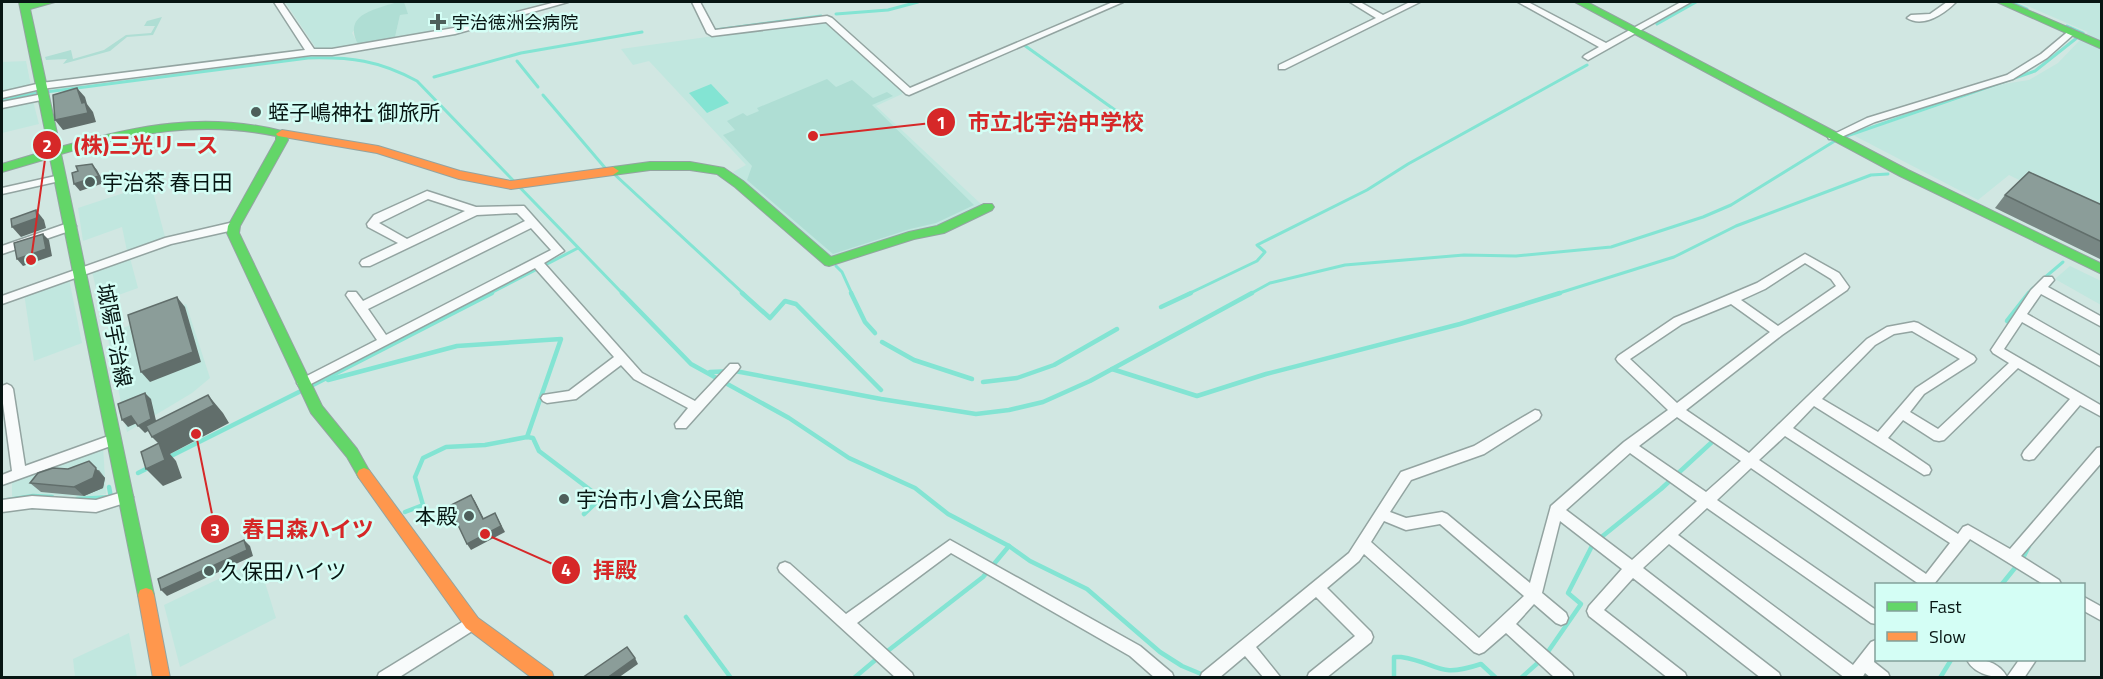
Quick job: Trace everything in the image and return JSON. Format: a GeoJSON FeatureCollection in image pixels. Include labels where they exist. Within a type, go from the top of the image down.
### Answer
{"type":"FeatureCollection","features":[{"type":"Feature","properties":{"kind":"street"},"geometry":{"type":"LineString","coordinates":[[24,4],[50,2]]}},
{"type":"Feature","properties":{"kind":"street"},"geometry":{"type":"LineString","coordinates":[[278,2],[311,52]]}},
{"type":"Feature","properties":{"kind":"street"},"geometry":{"type":"LineString","coordinates":[[2,95],[42,92],[311,52],[332,52],[455,31],[564,2]]}},
{"type":"Feature","properties":{"kind":"street"},"geometry":{"type":"LineString","coordinates":[[696,2],[712,33],[824,18],[829,20],[909,92],[1119,2]]}},
{"type":"Feature","properties":{"kind":"street"},"geometry":{"type":"LineString","coordinates":[[1354,2],[1381,17]]}},
{"type":"Feature","properties":{"kind":"street"},"geometry":{"type":"LineString","coordinates":[[1282,68],[1381,17],[1416,2]]}},
{"type":"Feature","properties":{"kind":"street"},"geometry":{"type":"LineString","coordinates":[[1522,2],[1606,47]]}},
{"type":"Feature","properties":{"kind":"street"},"geometry":{"type":"LineString","coordinates":[[1580,2],[1833,137],[2102,270]]}},
{"type":"Feature","properties":{"kind":"street"},"geometry":{"type":"LineString","coordinates":[[1588,57],[1685,2]]}},
{"type":"Feature","properties":{"kind":"street"},"geometry":{"type":"LineString","coordinates":[[1911,18],[1932,17],[1952,2]]}},
{"type":"Feature","properties":{"kind":"street"},"geometry":{"type":"LineString","coordinates":[[2002,2],[2102,46]]}},
{"type":"Feature","properties":{"kind":"street","name":"城陽宇治線"},"geometry":{"type":"LineString","coordinates":[[24,4],[81,272],[162,678]]}},
{"type":"Feature","properties":{"kind":"street"},"geometry":{"type":"LineString","coordinates":[[1833,137],[1871,120],[2010,77],[2044,56],[2071,32]]}},
{"type":"Feature","properties":{"kind":"street"},"geometry":{"type":"LineString","coordinates":[[2,105],[42,92]]}},
{"type":"Feature","properties":{"kind":"street"},"geometry":{"type":"LineString","coordinates":[[2,168],[123,136],[194,123],[251,125],[282,134],[378,150],[459,175],[518,184],[650,166],[690,166],[720,171],[739,184],[829,262],[913,235],[940,230],[988,207]]}},
{"type":"Feature","properties":{"kind":"street"},"geometry":{"type":"LineString","coordinates":[[282,134],[282,140],[232,233],[305,387],[316,409],[352,453],[378,496],[472,623],[546,678]]}},
{"type":"Feature","properties":{"kind":"street"},"geometry":{"type":"LineString","coordinates":[[2,191],[60,178]]}},
{"type":"Feature","properties":{"kind":"street"},"geometry":{"type":"LineString","coordinates":[[305,387],[384,341],[558,251],[520,209],[475,211],[427,195],[378,218],[372,224],[406,243]]}},
{"type":"Feature","properties":{"kind":"street"},"geometry":{"type":"LineString","coordinates":[[366,263],[475,211]]}},
{"type":"Feature","properties":{"kind":"street"},"geometry":{"type":"LineString","coordinates":[[361,307],[531,223]]}},
{"type":"Feature","properties":{"kind":"street"},"geometry":{"type":"LineString","coordinates":[[2,250],[71,226]]}},
{"type":"Feature","properties":{"kind":"street"},"geometry":{"type":"LineString","coordinates":[[2,300],[169,241],[234,226]]}},
{"type":"Feature","properties":{"kind":"street"},"geometry":{"type":"LineString","coordinates":[[1364,545],[1479,647],[1506,624],[1534,595],[1556,510],[1629,446],[1677,410],[1778,332],[1843,287],[1835,276],[1804,258],[1761,286],[1678,321],[1622,359],[1677,410],[1926,583]]}},
{"type":"Feature","properties":{"kind":"street"},"geometry":{"type":"LineString","coordinates":[[537,262],[639,376],[696,407]]}},
{"type":"Feature","properties":{"kind":"street"},"geometry":{"type":"LineString","coordinates":[[2102,323],[2044,284],[1997,350],[2102,412]]}},
{"type":"Feature","properties":{"kind":"street"},"geometry":{"type":"LineString","coordinates":[[352,296],[384,341]]}},
{"type":"Feature","properties":{"kind":"street"},"geometry":{"type":"LineString","coordinates":[[1732,299],[1778,332]]}},
{"type":"Feature","properties":{"kind":"street"},"geometry":{"type":"LineString","coordinates":[[2020,315],[2102,363]]}},
{"type":"Feature","properties":{"kind":"street"},"geometry":{"type":"LineString","coordinates":[[1680,678],[1594,611],[1631,570],[1784,429],[1871,342],[1891,330],[1914,326],[1970,359],[1920,391],[1879,439]]}},
{"type":"Feature","properties":{"kind":"street"},"geometry":{"type":"LineString","coordinates":[[547,398],[572,396],[621,358]]}},
{"type":"Feature","properties":{"kind":"street"},"geometry":{"type":"LineString","coordinates":[[1902,413],[1939,436],[2017,362]]}},
{"type":"Feature","properties":{"kind":"street"},"geometry":{"type":"LineString","coordinates":[[681,424],[734,367]]}},
{"type":"Feature","properties":{"kind":"street"},"geometry":{"type":"LineString","coordinates":[[2,391],[7,389],[19,473]]}},
{"type":"Feature","properties":{"kind":"street"},"geometry":{"type":"LineString","coordinates":[[2029,455],[2078,398]]}},
{"type":"Feature","properties":{"kind":"street"},"geometry":{"type":"LineString","coordinates":[[1814,400],[1879,439],[1924,470]]}},
{"type":"Feature","properties":{"kind":"street"},"geometry":{"type":"LineString","coordinates":[[1207,678],[1354,557],[1364,545],[1406,476],[1479,450],[1535,415]]}},
{"type":"Feature","properties":{"kind":"street"},"geometry":{"type":"LineString","coordinates":[[1784,429],[1959,543]]}},
{"type":"Feature","properties":{"kind":"street"},"geometry":{"type":"LineString","coordinates":[[2,480],[114,439]]}},
{"type":"Feature","properties":{"kind":"street"},"geometry":{"type":"LineString","coordinates":[[1629,446],[1875,617]]}},
{"type":"Feature","properties":{"kind":"street"},"geometry":{"type":"LineString","coordinates":[[2012,557],[2102,452]]}},
{"type":"Feature","properties":{"kind":"street"},"geometry":{"type":"LineString","coordinates":[[2,506],[32,502],[96,506],[126,497]]}},
{"type":"Feature","properties":{"kind":"street"},"geometry":{"type":"LineString","coordinates":[[1556,510],[1774,678]]}},
{"type":"Feature","properties":{"kind":"street"},"geometry":{"type":"LineString","coordinates":[[1381,514],[1406,524],[1442,518],[1561,618]]}},
{"type":"Feature","properties":{"kind":"street"},"geometry":{"type":"LineString","coordinates":[[1928,583],[1968,531],[2051,583]]}},
{"type":"Feature","properties":{"kind":"street"},"geometry":{"type":"LineString","coordinates":[[1668,535],[1857,672],[1883,678]]}},
{"type":"Feature","properties":{"kind":"street"},"geometry":{"type":"LineString","coordinates":[[847,622],[950,546],[1135,651],[1167,678]]}},
{"type":"Feature","properties":{"kind":"street"},"geometry":{"type":"LineString","coordinates":[[785,568],[907,678]]}},
{"type":"Feature","properties":{"kind":"street"},"geometry":{"type":"LineString","coordinates":[[1314,678],[1366,637],[1318,588]]}},
{"type":"Feature","properties":{"kind":"street"},"geometry":{"type":"LineString","coordinates":[[2085,605],[2102,615]]}},
{"type":"Feature","properties":{"kind":"street"},"geometry":{"type":"LineString","coordinates":[[384,678],[472,623]]}},
{"type":"Feature","properties":{"kind":"street"},"geometry":{"type":"LineString","coordinates":[[1506,624],[1567,678]]}},
{"type":"Feature","properties":{"kind":"street"},"geometry":{"type":"LineString","coordinates":[[1247,647],[1274,678]]}},
{"type":"Feature","properties":{"kind":"street"},"geometry":{"type":"LineString","coordinates":[[1857,672],[1875,648]]}},
{"type":"Feature","properties":{"kind":"street"},"geometry":{"type":"LineString","coordinates":[[1976,661],[2000,678]]}},
{"type":"Feature","properties":{"kind":"street"},"geometry":{"type":"LineString","coordinates":[[2014,678],[2027,661]]}},
{"type":"Feature","properties":{"kind":"shaded area","name":"宇治徳洲会病院"},"geometry":{"type":"Polygon","coordinates":[[[285,2],[397,2],[366,13],[352,33],[358,44],[321,49],[316,48],[285,2]]]}},
{"type":"Feature","properties":{"kind":"shaded area"},"geometry":{"type":"Polygon","coordinates":[[[397,2],[404,2],[408,14],[400,15],[395,37],[358,44],[354,34],[358,20],[371,11],[397,2]]]}},
{"type":"Feature","properties":{"kind":"shaded area","name":"宇治徳洲会病院"},"geometry":{"type":"Polygon","coordinates":[[[404,2],[548,2],[457,27],[395,37],[400,15],[407,14],[404,2]]]}},
{"type":"Feature","properties":{"kind":"shaded area"},"geometry":{"type":"Polygon","coordinates":[[[2018,2],[2101,2],[2101,42],[2085,35],[2088,32],[2018,2]]]}},
{"type":"Feature","properties":{"kind":"shaded area"},"geometry":{"type":"Polygon","coordinates":[[[162,17],[153,35],[127,37],[110,51],[63,64],[67,59],[46,60],[45,57],[71,50],[73,59],[104,50],[126,35],[151,33],[155,26],[144,26],[147,21],[162,17]]]}},
{"type":"Feature","properties":{"kind":"shaded area"},"geometry":{"type":"Polygon","coordinates":[[[825,22],[903,91],[902,94],[876,106],[981,204],[980,208],[939,226],[831,259],[733,172],[746,165],[649,61],[633,65],[621,49],[825,22]]]}},
{"type":"Feature","properties":{"kind":"shaded area"},"geometry":{"type":"Polygon","coordinates":[[[2080,40],[2101,49],[2101,220],[2009,175],[1978,200],[1853,135],[2004,84],[2029,80],[2058,63],[2080,40]]]}},
{"type":"Feature","properties":{"kind":"shaded area"},"geometry":{"type":"Polygon","coordinates":[[[26,61],[31,86],[2,93],[2,62],[26,61]]]}},
{"type":"Feature","properties":{"kind":"shaded area"},"geometry":{"type":"Polygon","coordinates":[[[827,79],[836,87],[852,80],[873,98],[887,92],[893,96],[872,105],[974,205],[936,223],[833,254],[747,180],[752,166],[723,135],[735,130],[727,121],[743,113],[747,116],[759,111],[757,108],[827,79]]]}},
{"type":"Feature","properties":{"kind":"shaded area"},"geometry":{"type":"Polygon","coordinates":[[[711,84],[729,103],[707,113],[689,93],[711,84]]]}},
{"type":"Feature","properties":{"kind":"shaded area"},"geometry":{"type":"Polygon","coordinates":[[[33,101],[39,124],[2,133],[2,107],[33,101]]]}},
{"type":"Feature","properties":{"kind":"shaded area"},"geometry":{"type":"Polygon","coordinates":[[[151,184],[165,237],[127,251],[122,227],[83,241],[78,208],[151,184]]]}},
{"type":"Feature","properties":{"kind":"shaded area"},"geometry":{"type":"Polygon","coordinates":[[[130,258],[138,288],[99,302],[92,271],[130,258]]]}},
{"type":"Feature","properties":{"kind":"shaded area"},"geometry":{"type":"Polygon","coordinates":[[[2070,266],[2101,281],[2101,305],[2055,279],[2070,266]]]}},
{"type":"Feature","properties":{"kind":"shaded area"},"geometry":{"type":"Polygon","coordinates":[[[69,279],[82,343],[34,361],[24,293],[69,279]]]}},
{"type":"Feature","properties":{"kind":"shaded area"},"geometry":{"type":"Polygon","coordinates":[[[186,304],[210,378],[192,393],[127,432],[107,334],[186,304]]]}},
{"type":"Feature","properties":{"kind":"shaded area"},"geometry":{"type":"Polygon","coordinates":[[[103,446],[106,494],[80,497],[36,494],[12,497],[12,479],[103,446]]]}},
{"type":"Feature","properties":{"kind":"shaded area"},"geometry":{"type":"Polygon","coordinates":[[[258,560],[276,618],[180,667],[164,605],[258,560]]]}},
{"type":"Feature","properties":{"kind":"shaded area"},"geometry":{"type":"Polygon","coordinates":[[[129,633],[137,677],[75,677],[73,659],[129,633]]]}},
{"type":"Feature","properties":{"kind":"building"},"geometry":{"type":"Polygon","coordinates":[[[77,88],[88,113],[55,120],[53,95],[77,88]]]}},
{"type":"Feature","properties":{"kind":"building"},"geometry":{"type":"Polygon","coordinates":[[[92,164],[99,176],[74,184],[72,173],[78,171],[76,166],[92,164]]]}},
{"type":"Feature","properties":{"kind":"building"},"geometry":{"type":"Polygon","coordinates":[[[2029,172],[2102,205],[2102,242],[2005,195],[2029,172]]]}},
{"type":"Feature","properties":{"kind":"building"},"geometry":{"type":"Polygon","coordinates":[[[36,210],[37,218],[12,227],[11,219],[36,210]]]}},
{"type":"Feature","properties":{"kind":"building"},"geometry":{"type":"Polygon","coordinates":[[[43,234],[46,249],[17,259],[14,243],[43,234]]]}},
{"type":"Feature","properties":{"kind":"building"},"geometry":{"type":"Polygon","coordinates":[[[177,297],[193,352],[141,372],[128,315],[177,297]]]}},
{"type":"Feature","properties":{"kind":"building"},"geometry":{"type":"Polygon","coordinates":[[[145,393],[151,419],[138,426],[131,416],[122,420],[118,404],[145,393]]]}},
{"type":"Feature","properties":{"kind":"building"},"geometry":{"type":"Polygon","coordinates":[[[208,395],[214,405],[152,437],[146,426],[208,395]]]}},
{"type":"Feature","properties":{"kind":"building"},"geometry":{"type":"Polygon","coordinates":[[[159,443],[165,460],[146,469],[141,452],[159,443]]]}},
{"type":"Feature","properties":{"kind":"building"},"geometry":{"type":"Polygon","coordinates":[[[89,461],[96,468],[93,478],[74,487],[30,483],[38,473],[53,468],[68,469],[89,461]]]}},
{"type":"Feature","properties":{"kind":"building"},"geometry":{"type":"Polygon","coordinates":[[[471,495],[483,519],[495,513],[501,526],[467,544],[449,506],[471,495]]]}},
{"type":"Feature","properties":{"kind":"building"},"geometry":{"type":"Polygon","coordinates":[[[244,540],[247,550],[161,590],[158,579],[244,540]]]}},
{"type":"Feature","properties":{"kind":"building"},"geometry":{"type":"Polygon","coordinates":[[[627,647],[635,658],[607,678],[582,678],[627,647]]]}},
{"type":"Feature","properties":{"kind":"waterway"},"geometry":{"type":"LineString","coordinates":[[836,14],[888,10],[918,2]]}},
{"type":"Feature","properties":{"kind":"waterway"},"geometry":{"type":"LineString","coordinates":[[1657,24],[1696,2]]}},
{"type":"Feature","properties":{"kind":"waterway"},"geometry":{"type":"LineString","coordinates":[[2011,2],[2027,9]]}},
{"type":"Feature","properties":{"kind":"waterway"},"geometry":{"type":"LineString","coordinates":[[715,30],[821,16]]}},
{"type":"Feature","properties":{"kind":"waterway"},"geometry":{"type":"LineString","coordinates":[[1250,294],[1270,283],[1345,265],[1464,255],[1516,256],[1611,247],[1703,217],[1731,205],[1838,139],[2035,71],[2083,33],[2067,26]]}},
{"type":"Feature","properties":{"kind":"waterway"},"geometry":{"type":"LineString","coordinates":[[434,77],[521,53],[642,32]]}},
{"type":"Feature","properties":{"kind":"waterway"},"geometry":{"type":"LineString","coordinates":[[1024,45],[1143,130]]}},
{"type":"Feature","properties":{"kind":"waterway"},"geometry":{"type":"LineString","coordinates":[[46,92],[308,58],[351,59],[390,68],[417,81],[623,294]]}},
{"type":"Feature","properties":{"kind":"waterway"},"geometry":{"type":"LineString","coordinates":[[517,61],[538,87]]}},
{"type":"Feature","properties":{"kind":"waterway"},"geometry":{"type":"LineString","coordinates":[[1188,294],[1257,261],[1265,252],[1257,245],[1367,190],[1408,164],[1587,65]]}},
{"type":"Feature","properties":{"kind":"waterway"},"geometry":{"type":"LineString","coordinates":[[2,100],[38,93]]}},
{"type":"Feature","properties":{"kind":"waterway"},"geometry":{"type":"LineString","coordinates":[[543,95],[606,169]]}},
{"type":"Feature","properties":{"kind":"waterway"},"geometry":{"type":"LineString","coordinates":[[613,173],[744,294]]}},
{"type":"Feature","properties":{"kind":"waterway"},"geometry":{"type":"LineString","coordinates":[[1556,294],[1674,257],[1736,226],[1871,175],[1888,174]]}},
{"type":"Feature","properties":{"kind":"waterway"},"geometry":{"type":"LineString","coordinates":[[489,294],[578,248]]}},
{"type":"Feature","properties":{"kind":"waterway"},"geometry":{"type":"LineString","coordinates":[[2043,279],[2063,262]]}},
{"type":"Feature","properties":{"kind":"waterway"},"geometry":{"type":"LineString","coordinates":[[836,266],[842,272],[852,294]]}},
{"type":"Feature","properties":{"kind":"waterway"},"geometry":{"type":"LineString","coordinates":[[2028,294],[2033,288]]}},
{"type":"Feature","properties":{"kind":"waterway"},"geometry":{"type":"LineString","coordinates":[[309,387],[492,293]]}},
{"type":"Feature","properties":{"kind":"waterway"},"geometry":{"type":"LineString","coordinates":[[622,293],[691,364],[789,418],[849,458],[915,488],[948,514],[1009,546]]}},
{"type":"Feature","properties":{"kind":"waterway"},"geometry":{"type":"LineString","coordinates":[[742,293],[770,318],[785,301],[796,304],[881,390]]}},
{"type":"Feature","properties":{"kind":"waterway"},"geometry":{"type":"LineString","coordinates":[[851,293],[865,322],[875,333]]}},
{"type":"Feature","properties":{"kind":"waterway"},"geometry":{"type":"LineString","coordinates":[[1161,307],[1191,293]]}},
{"type":"Feature","properties":{"kind":"waterway"},"geometry":{"type":"LineString","coordinates":[[1112,369],[1252,293]]}},
{"type":"Feature","properties":{"kind":"waterway"},"geometry":{"type":"LineString","coordinates":[[1112,369],[1197,396],[1266,374],[1460,324],[1560,293]]}},
{"type":"Feature","properties":{"kind":"waterway"},"geometry":{"type":"LineString","coordinates":[[2007,321],[2029,293]]}},
{"type":"Feature","properties":{"kind":"waterway"},"geometry":{"type":"LineString","coordinates":[[983,382],[1017,378],[1054,365],[1117,329]]}},
{"type":"Feature","properties":{"kind":"waterway"},"geometry":{"type":"LineString","coordinates":[[328,380],[457,346],[561,339],[527,437]]}},
{"type":"Feature","properties":{"kind":"waterway"},"geometry":{"type":"LineString","coordinates":[[882,342],[914,360],[972,379]]}},
{"type":"Feature","properties":{"kind":"waterway"},"geometry":{"type":"LineString","coordinates":[[710,372],[735,371],[881,399],[976,414],[1009,410],[1043,402],[1112,369]]}},
{"type":"Feature","properties":{"kind":"waterway"},"geometry":{"type":"LineString","coordinates":[[167,458],[303,390]]}},
{"type":"Feature","properties":{"kind":"waterway"},"geometry":{"type":"LineString","coordinates":[[405,512],[423,505],[415,477],[423,458],[446,447],[485,445],[527,437]]}},
{"type":"Feature","properties":{"kind":"waterway"},"geometry":{"type":"LineString","coordinates":[[527,437],[533,438],[539,451],[601,498],[584,514]]}},
{"type":"Feature","properties":{"kind":"waterway"},"geometry":{"type":"LineString","coordinates":[[1599,539],[1661,489],[1712,442]]}},
{"type":"Feature","properties":{"kind":"waterway"},"geometry":{"type":"LineString","coordinates":[[138,473],[150,467]]}},
{"type":"Feature","properties":{"kind":"waterway"},"geometry":{"type":"LineString","coordinates":[[77,499],[111,497],[109,487]]}},
{"type":"Feature","properties":{"kind":"waterway"},"geometry":{"type":"LineString","coordinates":[[2,501],[33,496],[52,497]]}},
{"type":"Feature","properties":{"kind":"waterway"},"geometry":{"type":"LineString","coordinates":[[1545,656],[1581,604],[1568,593],[1593,544]]}},
{"type":"Feature","properties":{"kind":"waterway"},"geometry":{"type":"LineString","coordinates":[[885,653],[983,577],[1009,546]]}},
{"type":"Feature","properties":{"kind":"waterway"},"geometry":{"type":"LineString","coordinates":[[1009,546],[1030,561],[1087,589],[1160,652],[1182,666],[1206,676]]}},
{"type":"Feature","properties":{"kind":"waterway"},"geometry":{"type":"LineString","coordinates":[[2003,583],[2023,558],[2029,546]]}},
{"type":"Feature","properties":{"kind":"waterway"},"geometry":{"type":"LineString","coordinates":[[686,617],[731,678]]}},
{"type":"Feature","properties":{"kind":"waterway"},"geometry":{"type":"LineString","coordinates":[[854,678],[879,657]]}},
{"type":"Feature","properties":{"kind":"waterway"},"geometry":{"type":"LineString","coordinates":[[1394,678],[1394,657],[1414,660],[1446,670],[1481,664],[1496,678]]}},
{"type":"Feature","properties":{"kind":"waterway"},"geometry":{"type":"LineString","coordinates":[[1521,678],[1540,661]]}},
{"type":"Feature","properties":{"kind":"waterway"},"geometry":{"type":"LineString","coordinates":[[1940,678],[1950,661]]}},
{"type":"Feature","properties":{"kind":"traffic: fast"},"geometry":{"type":"LineString","coordinates":[[24,2],[146,595]]}},
{"type":"Feature","properties":{"kind":"traffic: fast"},"geometry":{"type":"LineString","coordinates":[[25,7],[50,2]]}},
{"type":"Feature","properties":{"kind":"traffic: fast"},"geometry":{"type":"LineString","coordinates":[[1580,2],[1904,173],[2102,270]]}},
{"type":"Feature","properties":{"kind":"traffic: fast"},"geometry":{"type":"LineString","coordinates":[[2002,2],[2102,46]]}},
{"type":"Feature","properties":{"kind":"traffic: fast"},"geometry":{"type":"LineString","coordinates":[[2,168],[106,138],[160,127],[223,124],[282,134],[282,140],[234,226],[233,233],[316,409],[352,453],[364,474]]}},
{"type":"Feature","properties":{"kind":"traffic: fast"},"geometry":{"type":"LineString","coordinates":[[613,171],[650,166],[690,166],[720,171],[739,184],[829,262],[913,235],[940,230],[988,207]]}},
{"type":"Feature","properties":{"kind":"traffic: slow"},"geometry":{"type":"LineString","coordinates":[[282,134],[378,150],[459,175],[511,185],[613,171]]}},
{"type":"Feature","properties":{"kind":"traffic: slow"},"geometry":{"type":"LineString","coordinates":[[364,474],[472,623],[546,678]]}},
{"type":"Feature","properties":{"kind":"traffic: slow"},"geometry":{"type":"LineString","coordinates":[[146,595],[162,678]]}},
{"type":"Feature","properties":{"kind":"place","name":"宇治徳洲会病院"},"geometry":{"type":"Point","coordinates":[438,22]}},
{"type":"Feature","properties":{"kind":"place","name":"蛭子嶋神社 御旅所"},"geometry":{"type":"Point","coordinates":[256,112]}},
{"type":"Feature","properties":{"kind":"place","name":"市立北宇治中学校"},"geometry":{"type":"Point","coordinates":[813,136]}},
{"type":"Feature","properties":{"kind":"place","name":"宇治茶 春日田"},"geometry":{"type":"Point","coordinates":[90,182]}},
{"type":"Feature","properties":{"kind":"place","name":"(株)三光リース"},"geometry":{"type":"Point","coordinates":[31,260]}},
{"type":"Feature","properties":{"kind":"place","name":"春日森ハイツ"},"geometry":{"type":"Point","coordinates":[196,434]}},
{"type":"Feature","properties":{"kind":"place","name":"宇治市小倉公民館"},"geometry":{"type":"Point","coordinates":[564,499]}},
{"type":"Feature","properties":{"kind":"place","name":"本殿"},"geometry":{"type":"Point","coordinates":[469,516]}},
{"type":"Feature","properties":{"kind":"place","name":"拝殿"},"geometry":{"type":"Point","coordinates":[485,534]}},
{"type":"Feature","properties":{"kind":"place","name":"久保田ハイツ"},"geometry":{"type":"Point","coordinates":[209,571]}}]}
